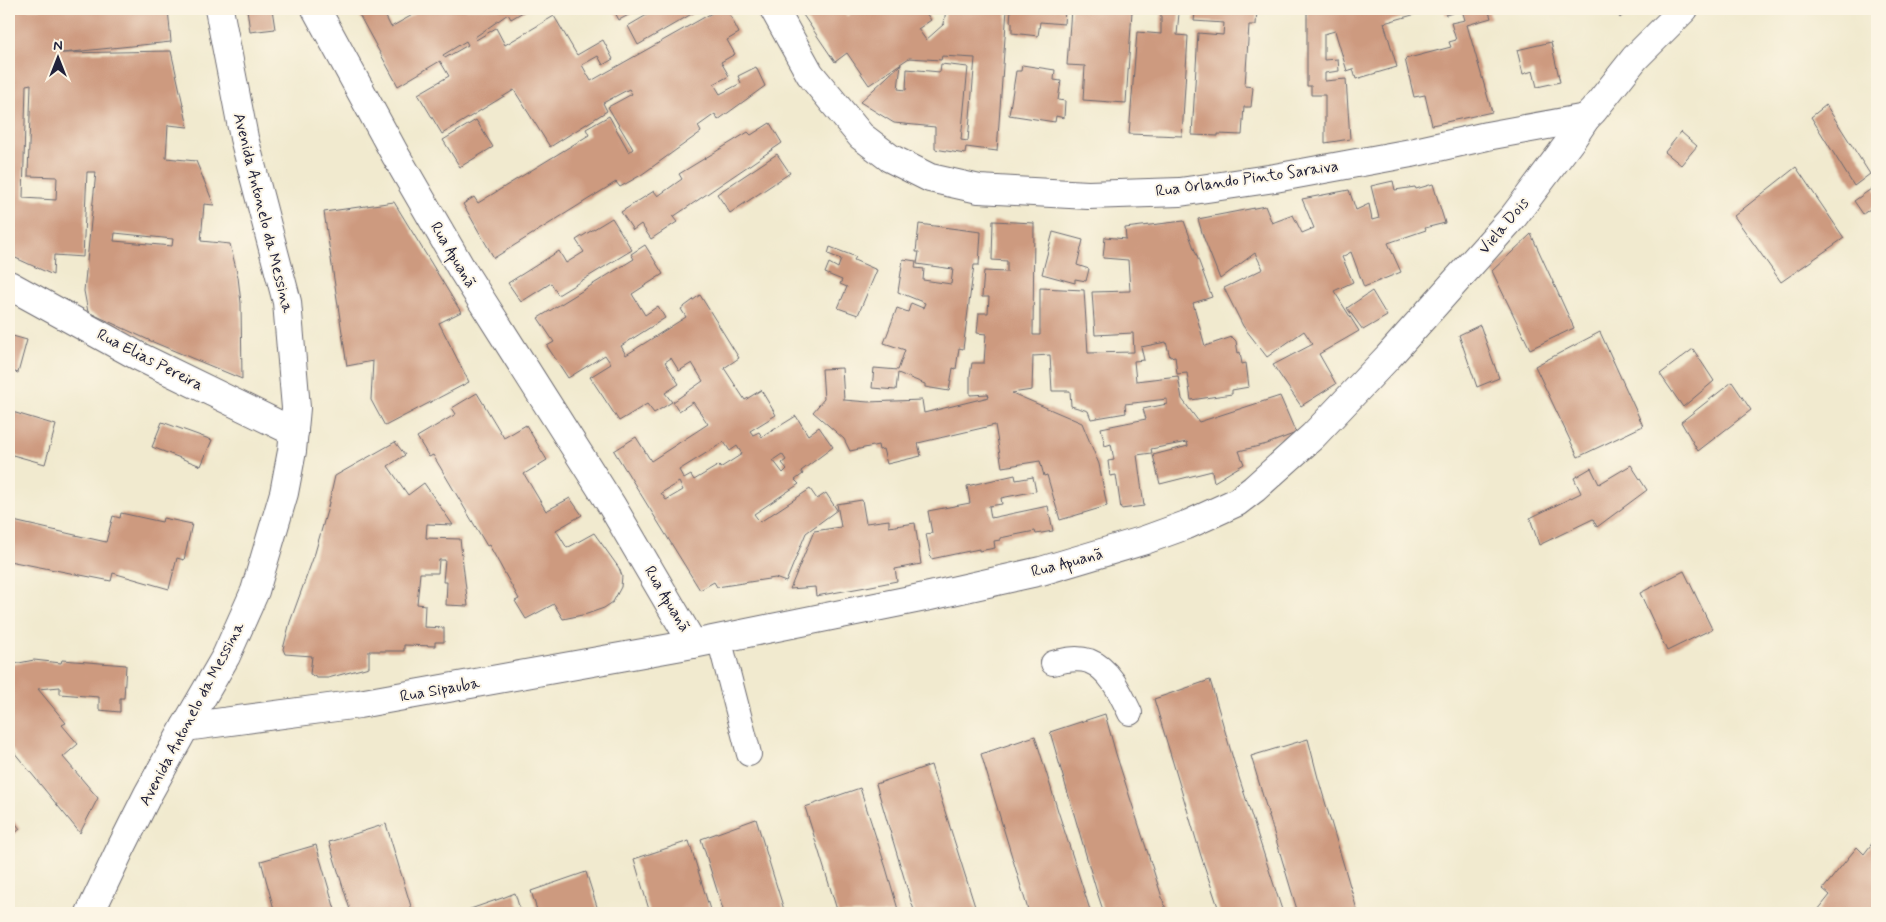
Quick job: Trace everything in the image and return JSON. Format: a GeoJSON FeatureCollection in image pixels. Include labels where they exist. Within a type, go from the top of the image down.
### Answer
{"type":"FeatureCollection","features":[{"type":"Feature","properties":{"kind":"street","name":"Avenida Antonelo da Messina"},"geometry":{"type":"LineString","coordinates":[[90,913],[118,852],[185,727],[226,656],[255,591],[284,493],[294,432],[296,408],[287,302],[244,138],[219,9]]}},
{"type":"Feature","properties":{"kind":"street","name":"Rua Apuanã"},"geometry":{"type":"LineString","coordinates":[[316,9],[396,156],[461,268],[612,506],[706,641],[1041,571],[1145,540],[1190,524],[1237,502],[1313,436]]}},
{"type":"Feature","properties":{"kind":"street","name":"Rua Orlando Pinto Saraiva"},"geometry":{"type":"LineString","coordinates":[[774,9],[810,74],[861,136],[890,158],[930,178],[979,189],[1088,195],[1180,192],[1276,178],[1586,118]]}},
{"type":"Feature","properties":{"kind":"street","name":"Viela Dois"},"geometry":{"type":"LineString","coordinates":[[1313,436],[1386,360],[1514,216],[1586,118],[1593,112],[1635,58],[1684,9]]}},
{"type":"Feature","properties":{"kind":"street","name":"Rua Elias Pereira"},"geometry":{"type":"LineString","coordinates":[[9,285],[138,356],[294,432]]}},
{"type":"Feature","properties":{"kind":"street","name":"Rua Sipauba"},"geometry":{"type":"LineString","coordinates":[[185,727],[359,704],[706,641]]}},
{"type":"Feature","properties":{"kind":"lane"},"geometry":{"type":"LineString","coordinates":[[706,641],[749,754]]}},
{"type":"Feature","properties":{"kind":"lane"},"geometry":{"type":"LineString","coordinates":[[1053,662],[1071,659],[1088,661],[1102,670],[1118,689],[1130,713]]}},
{"type":"Feature","properties":{"kind":"building"},"geometry":{"type":"Polygon","coordinates":[[[9,9],[168,9],[171,42],[62,53],[171,51],[188,127],[168,125],[166,158],[196,161],[214,205],[204,204],[201,241],[230,244],[238,277],[241,303],[242,379],[153,342],[88,312],[84,291],[96,172],[87,172],[83,257],[54,255],[53,275],[9,255],[9,9]],[[31,84],[26,85],[23,198],[56,200],[57,177],[28,176],[31,84]],[[115,233],[114,241],[172,246],[173,239],[115,233]]]}},
{"type":"Feature","properties":{"kind":"building"},"geometry":{"type":"Polygon","coordinates":[[[247,9],[272,9],[275,29],[250,32],[247,9]]]}},
{"type":"Feature","properties":{"kind":"building"},"geometry":{"type":"Polygon","coordinates":[[[356,9],[386,9],[387,11],[384,13],[391,27],[416,13],[415,9],[528,9],[511,19],[508,14],[475,37],[476,40],[496,28],[505,45],[554,16],[577,55],[603,40],[613,59],[603,65],[598,56],[582,65],[591,81],[719,9],[727,9],[739,33],[727,40],[735,54],[721,62],[729,76],[714,84],[720,94],[741,83],[738,76],[756,67],[765,86],[718,120],[715,114],[698,126],[701,132],[641,175],[620,187],[616,182],[494,258],[463,204],[474,197],[478,203],[589,135],[586,129],[609,116],[629,152],[633,149],[608,107],[632,94],[629,89],[603,103],[607,111],[550,147],[514,90],[442,134],[418,94],[449,76],[440,61],[398,86],[356,9]],[[466,41],[443,55],[445,58],[468,45],[466,41]]]}},
{"type":"Feature","properties":{"kind":"building"},"geometry":{"type":"Polygon","coordinates":[[[613,9],[640,9],[619,20],[613,9]]]}},
{"type":"Feature","properties":{"kind":"building"},"geometry":{"type":"Polygon","coordinates":[[[657,9],[693,9],[695,12],[638,45],[628,26],[657,9]]]}},
{"type":"Feature","properties":{"kind":"building"},"geometry":{"type":"Polygon","coordinates":[[[799,9],[842,9],[847,16],[858,9],[923,9],[931,20],[918,29],[926,40],[944,24],[946,9],[1007,9],[997,151],[966,147],[965,154],[935,149],[935,127],[894,123],[860,102],[901,64],[898,89],[906,90],[907,69],[940,72],[941,64],[968,67],[961,140],[968,141],[975,58],[942,56],[941,60],[909,58],[869,85],[847,53],[835,62],[799,9]]]}},
{"type":"Feature","properties":{"kind":"building"},"geometry":{"type":"Polygon","coordinates":[[[1011,9],[1065,9],[1064,24],[1040,22],[1038,36],[1012,33],[1012,23],[1010,22],[1011,9]]]}},
{"type":"Feature","properties":{"kind":"building"},"geometry":{"type":"Polygon","coordinates":[[[1071,9],[1257,9],[1256,25],[1249,25],[1245,86],[1253,87],[1251,107],[1244,107],[1242,135],[1192,135],[1198,33],[1223,35],[1224,23],[1194,21],[1195,13],[1179,13],[1177,35],[1188,36],[1182,136],[1129,134],[1137,32],[1161,34],[1161,13],[1132,11],[1126,103],[1083,100],[1085,66],[1067,65],[1071,9]]]}},
{"type":"Feature","properties":{"kind":"building"},"geometry":{"type":"Polygon","coordinates":[[[1307,9],[1434,9],[1384,23],[1397,67],[1356,79],[1353,69],[1347,71],[1335,31],[1324,34],[1324,60],[1338,59],[1339,71],[1325,73],[1325,81],[1346,79],[1350,139],[1325,143],[1325,95],[1311,95],[1311,86],[1307,86],[1307,9]]]}},
{"type":"Feature","properties":{"kind":"building"},"geometry":{"type":"Polygon","coordinates":[[[1444,9],[1488,9],[1491,18],[1467,25],[1492,112],[1432,125],[1425,95],[1414,97],[1405,59],[1451,47],[1449,42],[1456,40],[1451,23],[1465,20],[1462,10],[1446,15],[1444,9]]]}},
{"type":"Feature","properties":{"kind":"building"},"geometry":{"type":"Polygon","coordinates":[[[1614,9],[1630,9],[1620,18],[1614,9]]]}},
{"type":"Feature","properties":{"kind":"building"},"geometry":{"type":"Polygon","coordinates":[[[1551,42],[1560,82],[1537,87],[1533,71],[1523,74],[1517,50],[1551,42]]]}},
{"type":"Feature","properties":{"kind":"building"},"geometry":{"type":"Polygon","coordinates":[[[1022,65],[1055,70],[1054,80],[1061,81],[1058,100],[1065,101],[1064,118],[1056,116],[1055,122],[1009,115],[1016,71],[1021,71],[1022,65]]]}},
{"type":"Feature","properties":{"kind":"building"},"geometry":{"type":"Polygon","coordinates":[[[1826,105],[1870,174],[1854,186],[1811,117],[1826,105]]]}},
{"type":"Feature","properties":{"kind":"building"},"geometry":{"type":"Polygon","coordinates":[[[476,120],[493,147],[460,167],[443,140],[476,120]]]}},
{"type":"Feature","properties":{"kind":"building"},"geometry":{"type":"Polygon","coordinates":[[[770,123],[782,143],[673,217],[677,222],[651,239],[641,224],[633,230],[621,212],[654,191],[658,196],[682,179],[679,174],[748,132],[751,135],[770,123]]]}},
{"type":"Feature","properties":{"kind":"building"},"geometry":{"type":"Polygon","coordinates":[[[1681,132],[1697,146],[1681,165],[1665,152],[1681,132]]]}},
{"type":"Feature","properties":{"kind":"building"},"geometry":{"type":"Polygon","coordinates":[[[777,154],[790,173],[730,213],[717,194],[777,154]]]}},
{"type":"Feature","properties":{"kind":"building"},"geometry":{"type":"Polygon","coordinates":[[[1796,167],[1844,238],[1781,282],[1734,216],[1796,167]]]}},
{"type":"Feature","properties":{"kind":"building"},"geometry":{"type":"Polygon","coordinates":[[[1393,181],[1395,190],[1415,187],[1416,189],[1433,184],[1445,223],[1425,228],[1426,230],[1388,243],[1401,272],[1364,287],[1351,252],[1342,257],[1353,282],[1334,291],[1359,331],[1319,354],[1336,384],[1301,406],[1273,365],[1313,344],[1304,331],[1267,357],[1243,326],[1224,288],[1263,269],[1255,253],[1220,279],[1198,219],[1265,206],[1272,223],[1293,215],[1302,233],[1314,228],[1302,199],[1349,190],[1356,210],[1369,204],[1372,220],[1379,218],[1371,186],[1393,181]]]}},
{"type":"Feature","properties":{"kind":"building"},"geometry":{"type":"Polygon","coordinates":[[[1874,187],[1877,192],[1877,204],[1863,214],[1854,201],[1874,187]]]}},
{"type":"Feature","properties":{"kind":"building"},"geometry":{"type":"Polygon","coordinates":[[[394,202],[461,312],[439,323],[469,382],[385,426],[371,400],[373,361],[347,366],[324,212],[394,202]]]}},
{"type":"Feature","properties":{"kind":"building"},"geometry":{"type":"Polygon","coordinates":[[[612,218],[632,250],[558,295],[551,283],[521,302],[508,283],[559,251],[566,263],[584,252],[576,240],[612,218]]]}},
{"type":"Feature","properties":{"kind":"building"},"geometry":{"type":"Polygon","coordinates":[[[993,221],[1034,223],[1033,335],[1040,335],[1040,288],[1084,290],[1088,353],[1134,352],[1133,333],[1095,335],[1092,292],[1130,291],[1128,260],[1103,258],[1105,237],[1126,239],[1125,228],[1184,221],[1212,297],[1193,303],[1205,346],[1232,337],[1236,341],[1242,364],[1246,363],[1249,387],[1232,390],[1232,394],[1191,400],[1187,373],[1177,374],[1175,356],[1170,357],[1166,342],[1141,347],[1144,360],[1134,361],[1136,381],[1178,376],[1182,399],[1199,422],[1280,396],[1296,433],[1267,444],[1239,451],[1244,464],[1214,482],[1212,471],[1160,484],[1153,455],[1188,446],[1187,442],[1151,449],[1152,453],[1137,455],[1144,506],[1121,509],[1116,475],[1110,476],[1108,461],[1114,460],[1111,444],[1105,446],[1101,428],[1146,419],[1143,409],[1167,404],[1167,399],[1125,404],[1126,413],[1091,419],[1088,411],[1071,406],[1070,391],[1052,391],[1050,355],[1033,356],[1032,390],[1012,393],[1082,423],[1099,464],[1107,506],[1060,520],[1047,475],[1044,476],[1040,461],[1002,467],[995,425],[918,443],[921,456],[887,464],[883,449],[879,450],[878,445],[850,451],[844,439],[813,412],[824,399],[822,369],[842,368],[844,400],[868,402],[922,400],[924,413],[989,397],[988,394],[970,395],[970,375],[972,363],[984,363],[986,334],[977,333],[979,313],[988,313],[989,297],[982,297],[984,271],[1007,272],[1007,261],[992,260],[993,221]]]}},
{"type":"Feature","properties":{"kind":"building"},"geometry":{"type":"Polygon","coordinates":[[[919,224],[981,232],[979,265],[974,265],[963,349],[959,348],[956,369],[953,368],[949,391],[925,387],[925,384],[898,373],[896,390],[872,388],[874,368],[898,370],[905,350],[884,343],[897,308],[908,312],[911,303],[923,308],[925,303],[898,292],[903,259],[916,261],[915,268],[924,269],[923,280],[951,284],[953,269],[917,264],[919,252],[916,252],[919,224]]]}},
{"type":"Feature","properties":{"kind":"building"},"geometry":{"type":"Polygon","coordinates":[[[1053,232],[1083,240],[1077,265],[1089,269],[1086,281],[1075,279],[1075,283],[1042,274],[1053,232]]]}},
{"type":"Feature","properties":{"kind":"building"},"geometry":{"type":"Polygon","coordinates":[[[1531,234],[1574,328],[1530,349],[1492,271],[1531,234]]]}},
{"type":"Feature","properties":{"kind":"building"},"geometry":{"type":"Polygon","coordinates":[[[645,245],[663,274],[632,294],[645,315],[658,306],[665,318],[621,346],[626,355],[686,317],[681,309],[700,295],[739,358],[724,368],[745,400],[761,390],[776,415],[750,431],[753,435],[759,432],[762,437],[796,416],[808,435],[819,427],[833,447],[801,471],[803,474],[795,480],[799,484],[754,514],[760,522],[810,489],[817,499],[826,493],[837,510],[806,533],[786,582],[775,578],[717,587],[714,582],[700,590],[614,451],[636,437],[651,461],[708,424],[693,402],[679,411],[673,402],[703,381],[692,363],[679,371],[671,358],[665,362],[679,384],[665,393],[672,402],[654,413],[647,404],[619,421],[590,377],[611,364],[605,355],[568,378],[547,346],[554,342],[538,318],[634,259],[631,254],[645,245]],[[724,442],[679,470],[684,479],[691,475],[694,480],[719,465],[720,468],[742,454],[737,446],[730,451],[724,442]],[[782,454],[773,460],[783,473],[787,469],[782,463],[786,460],[782,454]],[[679,482],[661,493],[666,500],[683,490],[679,482]]]}},
{"type":"Feature","properties":{"kind":"building"},"geometry":{"type":"Polygon","coordinates":[[[830,247],[856,257],[854,260],[877,270],[858,315],[838,308],[847,287],[840,284],[842,280],[825,273],[829,263],[838,268],[841,259],[828,254],[830,247]]]}},
{"type":"Feature","properties":{"kind":"building"},"geometry":{"type":"Polygon","coordinates":[[[1372,291],[1387,316],[1363,330],[1347,308],[1372,291]]]}},
{"type":"Feature","properties":{"kind":"building"},"geometry":{"type":"Polygon","coordinates":[[[1480,325],[1499,378],[1477,387],[1459,335],[1480,325]]]}},
{"type":"Feature","properties":{"kind":"building"},"geometry":{"type":"Polygon","coordinates":[[[1600,332],[1643,426],[1578,457],[1535,366],[1600,332]]]}},
{"type":"Feature","properties":{"kind":"building"},"geometry":{"type":"Polygon","coordinates":[[[9,335],[27,340],[18,373],[9,370],[9,335]]]}},
{"type":"Feature","properties":{"kind":"building"},"geometry":{"type":"Polygon","coordinates":[[[1693,349],[1714,381],[1683,407],[1660,374],[1693,349]]]}},
{"type":"Feature","properties":{"kind":"building"},"geometry":{"type":"Polygon","coordinates":[[[1732,382],[1751,410],[1698,451],[1681,422],[1732,382]]]}},
{"type":"Feature","properties":{"kind":"building"},"geometry":{"type":"Polygon","coordinates":[[[477,393],[504,438],[526,425],[547,460],[524,474],[546,511],[570,498],[582,515],[556,530],[567,548],[594,533],[619,568],[622,576],[621,587],[613,602],[604,608],[563,619],[554,604],[526,619],[515,601],[519,599],[489,545],[487,546],[433,455],[429,457],[417,437],[456,414],[452,408],[477,393]]]}},
{"type":"Feature","properties":{"kind":"building"},"geometry":{"type":"Polygon","coordinates":[[[9,411],[56,425],[45,464],[9,454],[9,411]]]}},
{"type":"Feature","properties":{"kind":"building"},"geometry":{"type":"Polygon","coordinates":[[[162,422],[212,440],[201,466],[152,447],[162,422]]]}},
{"type":"Feature","properties":{"kind":"building"},"geometry":{"type":"Polygon","coordinates":[[[395,442],[405,455],[388,466],[408,495],[424,483],[453,525],[427,524],[426,538],[460,539],[468,606],[446,605],[447,582],[443,582],[445,560],[439,560],[438,573],[420,573],[417,604],[425,605],[424,627],[444,628],[444,642],[435,642],[435,646],[404,645],[404,651],[369,651],[369,667],[328,678],[317,678],[310,674],[312,656],[285,654],[283,649],[290,622],[315,553],[335,476],[395,442]]]}},
{"type":"Feature","properties":{"kind":"building"},"geometry":{"type":"Polygon","coordinates":[[[1631,465],[1647,490],[1597,527],[1593,519],[1539,545],[1530,518],[1581,493],[1574,478],[1591,468],[1599,484],[1631,465]]]}},
{"type":"Feature","properties":{"kind":"building"},"geometry":{"type":"Polygon","coordinates":[[[1015,475],[1016,480],[1033,477],[1036,491],[1001,498],[1002,504],[989,506],[991,518],[1048,506],[1053,531],[1036,534],[1035,531],[1000,538],[1000,540],[994,541],[995,548],[979,551],[979,549],[931,559],[926,534],[932,533],[928,511],[970,503],[967,486],[1015,475]]]}},
{"type":"Feature","properties":{"kind":"building"},"geometry":{"type":"Polygon","coordinates":[[[862,500],[866,523],[889,520],[889,527],[915,523],[921,564],[895,569],[897,581],[866,587],[816,596],[815,587],[790,589],[814,531],[841,527],[837,504],[862,500]]]}},
{"type":"Feature","properties":{"kind":"building"},"geometry":{"type":"Polygon","coordinates":[[[121,513],[162,522],[163,518],[192,524],[184,560],[177,558],[169,589],[113,573],[111,581],[9,561],[9,520],[106,542],[113,516],[120,518],[121,513]]]}},
{"type":"Feature","properties":{"kind":"building"},"geometry":{"type":"Polygon","coordinates":[[[1684,571],[1712,629],[1667,651],[1640,593],[1684,571]]]}},
{"type":"Feature","properties":{"kind":"building"},"geometry":{"type":"Polygon","coordinates":[[[34,660],[61,663],[62,660],[126,665],[124,698],[120,698],[120,712],[99,710],[99,697],[60,694],[60,687],[38,689],[66,723],[62,725],[78,744],[63,757],[98,798],[80,833],[9,746],[9,665],[34,660]]]}},
{"type":"Feature","properties":{"kind":"building"},"geometry":{"type":"Polygon","coordinates":[[[1210,680],[1234,762],[1283,913],[1220,913],[1201,856],[1154,699],[1210,680]]]}},
{"type":"Feature","properties":{"kind":"building"},"geometry":{"type":"Polygon","coordinates":[[[1105,714],[1167,913],[1104,913],[1096,889],[1050,732],[1105,714]]]}},
{"type":"Feature","properties":{"kind":"building"},"geometry":{"type":"Polygon","coordinates":[[[1035,736],[1091,913],[1029,913],[981,754],[1035,736]]]}},
{"type":"Feature","properties":{"kind":"building"},"geometry":{"type":"Polygon","coordinates":[[[1308,739],[1358,913],[1298,913],[1251,756],[1308,739]]]}},
{"type":"Feature","properties":{"kind":"building"},"geometry":{"type":"Polygon","coordinates":[[[931,765],[977,913],[915,913],[911,901],[876,784],[931,765]]]}},
{"type":"Feature","properties":{"kind":"building"},"geometry":{"type":"Polygon","coordinates":[[[860,788],[899,913],[838,913],[805,807],[860,788]]]}},
{"type":"Feature","properties":{"kind":"building"},"geometry":{"type":"Polygon","coordinates":[[[9,815],[20,829],[9,838],[9,815]]]}},
{"type":"Feature","properties":{"kind":"building"},"geometry":{"type":"Polygon","coordinates":[[[756,819],[785,913],[724,913],[701,839],[756,819]]]}},
{"type":"Feature","properties":{"kind":"building"},"geometry":{"type":"Polygon","coordinates":[[[386,824],[413,913],[351,913],[329,842],[386,824]]]}},
{"type":"Feature","properties":{"kind":"building"},"geometry":{"type":"Polygon","coordinates":[[[1877,837],[1877,913],[1822,913],[1818,910],[1830,895],[1823,889],[1857,847],[1864,854],[1877,837]]]}},
{"type":"Feature","properties":{"kind":"building"},"geometry":{"type":"Polygon","coordinates":[[[689,841],[711,913],[650,913],[634,859],[689,841]]]}},
{"type":"Feature","properties":{"kind":"building"},"geometry":{"type":"Polygon","coordinates":[[[316,845],[336,913],[275,913],[261,861],[316,845]]]}},
{"type":"Feature","properties":{"kind":"building"},"geometry":{"type":"Polygon","coordinates":[[[586,872],[599,913],[538,913],[531,891],[586,872]]]}},
{"type":"Feature","properties":{"kind":"building"},"geometry":{"type":"Polygon","coordinates":[[[515,893],[521,913],[459,913],[505,897],[515,893]]]}}]}
